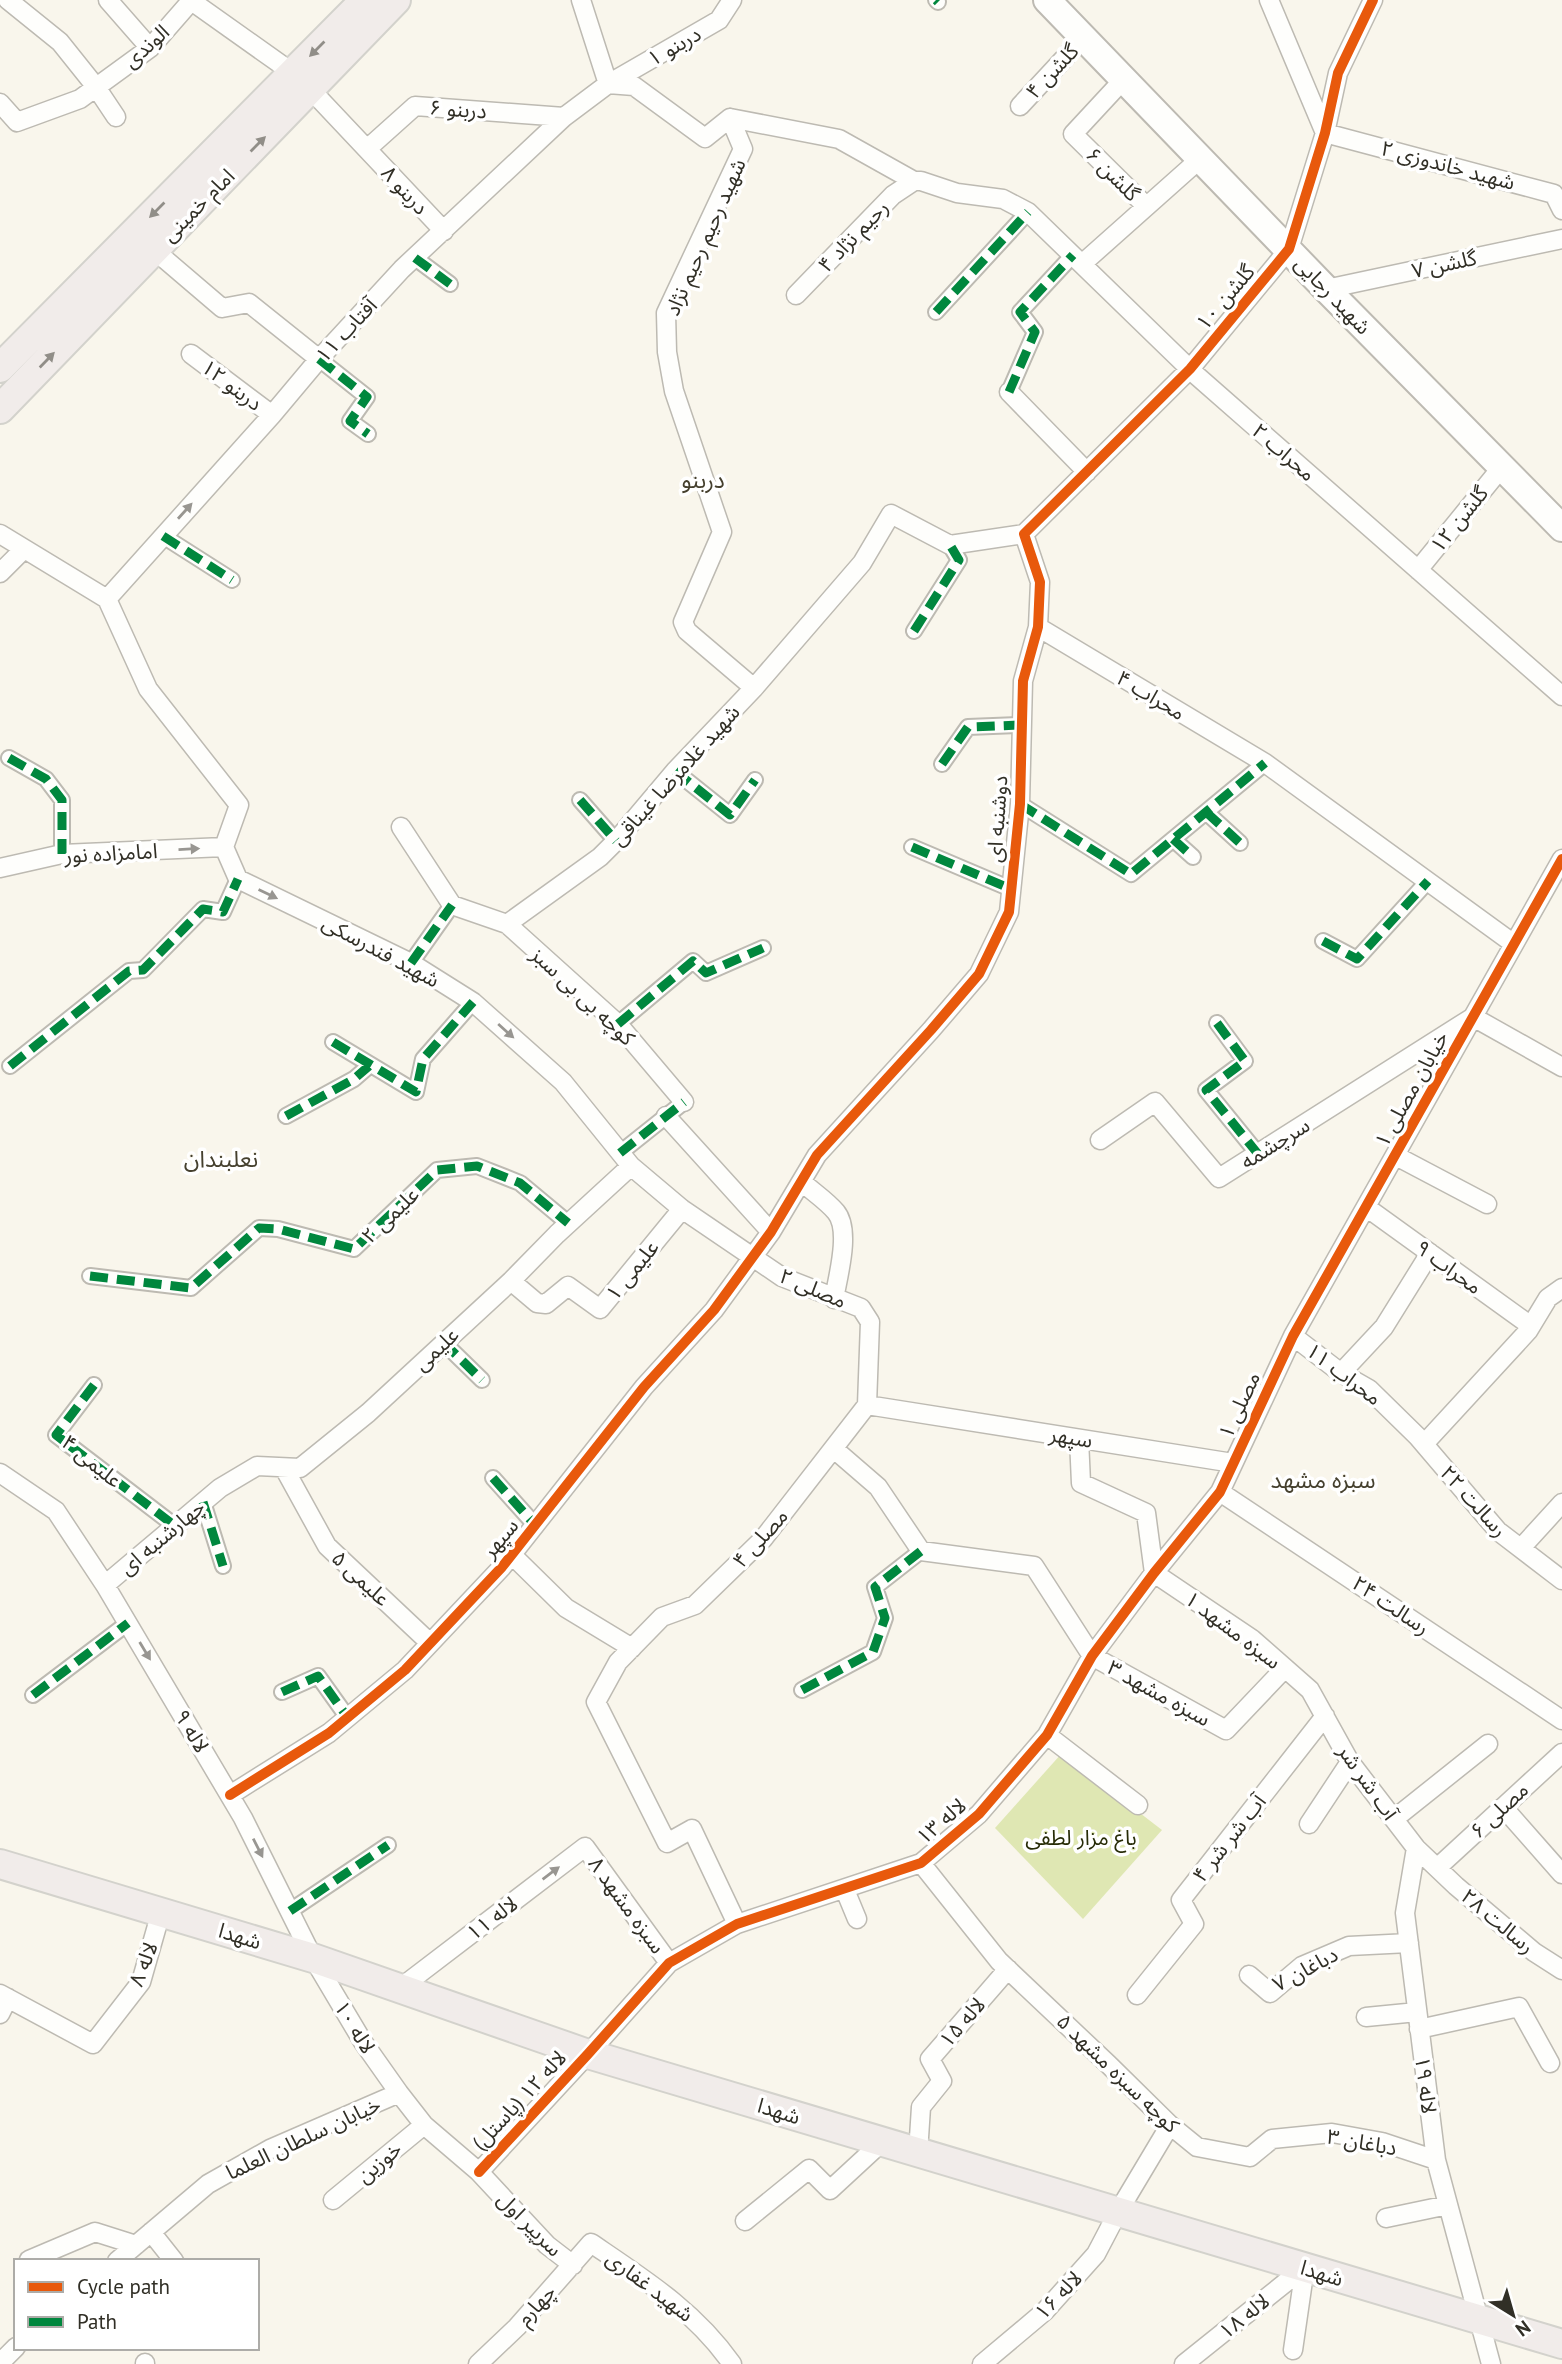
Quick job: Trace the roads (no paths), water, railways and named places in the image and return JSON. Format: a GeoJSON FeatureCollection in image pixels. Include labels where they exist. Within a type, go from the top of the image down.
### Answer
{"type":"FeatureCollection","features":[{"type":"Feature","properties":{"kind":"main road","name":"امام خمینی"},"geometry":{"type":"LineString","coordinates":[[0,409],[154,250],[302,82],[365,0]]}},
{"type":"Feature","properties":{"kind":"main road","name":"امام خمینی"},"geometry":{"type":"LineString","coordinates":[[0,368],[302,82],[396,0]]}},
{"type":"Feature","properties":{"kind":"main road","name":"شهید رجایی"},"geometry":{"type":"LineString","coordinates":[[1047,0],[1562,528]]}},
{"type":"Feature","properties":{"kind":"main road","name":"شهدا"},"geometry":{"type":"LineString","coordinates":[[0,1864],[313,1958],[588,2054],[1562,2344]]}},
{"type":"Feature","properties":{"kind":"street"},"geometry":{"type":"LineString","coordinates":[[0,5],[6,0],[60,43],[96,87],[116,117]]}},
{"type":"Feature","properties":{"kind":"street"},"geometry":{"type":"LineString","coordinates":[[108,0],[150,48]]}},
{"type":"Feature","properties":{"kind":"street","name":"الوندی"},"geometry":{"type":"LineString","coordinates":[[0,103],[17,122],[80,99],[150,48],[191,0]]}},
{"type":"Feature","properties":{"kind":"street","name":"۸ دربنو"},"geometry":{"type":"LineString","coordinates":[[191,0],[302,82],[444,231]]}},
{"type":"Feature","properties":{"kind":"street"},"geometry":{"type":"LineString","coordinates":[[581,0],[608,84],[634,86],[705,138],[730,118],[839,139],[914,181],[957,193],[1003,199],[1028,212],[936,312]]}},
{"type":"Feature","properties":{"kind":"street","name":"دربنو ۱"},"geometry":{"type":"LineString","coordinates":[[608,84],[719,20],[732,0]]}},
{"type":"Feature","properties":{"kind":"street"},"geometry":{"type":"LineString","coordinates":[[1269,0],[1325,132]]}},
{"type":"Feature","properties":{"kind":"street"},"geometry":{"type":"LineString","coordinates":[[1289,249],[1325,132],[1338,73],[1373,0]]}},
{"type":"Feature","properties":{"kind":"street","name":"۴ گلشن"},"geometry":{"type":"LineString","coordinates":[[1020,106],[1084,37]]}},
{"type":"Feature","properties":{"kind":"street","name":"۶ گلشن"},"geometry":{"type":"LineString","coordinates":[[1124,79],[1073,134],[1146,206]]}},
{"type":"Feature","properties":{"kind":"street","name":"آفتاب ۱۱"},"geometry":{"type":"LineString","coordinates":[[107,599],[319,359],[415,257],[564,117],[608,84]]}},
{"type":"Feature","properties":{"kind":"street","name":"۶ دربنو"},"geometry":{"type":"LineString","coordinates":[[367,149],[415,106],[564,117]]}},
{"type":"Feature","properties":{"kind":"street","name":"شهید رحیم رحیم نژاد"},"geometry":{"type":"LineString","coordinates":[[730,118],[743,149],[666,313],[667,352],[674,391],[722,532],[683,622],[687,631],[754,688]]}},
{"type":"Feature","properties":{"kind":"street","name":"۲ شهید خاندوزی"},"geometry":{"type":"LineString","coordinates":[[1325,132],[1554,194],[1562,210]]}},
{"type":"Feature","properties":{"kind":"street"},"geometry":{"type":"LineString","coordinates":[[1087,472],[1009,393],[1035,332],[1020,312],[1078,259],[1146,206],[1201,158]]}},
{"type":"Feature","properties":{"kind":"street","name":"رحیم نژاد ۴"},"geometry":{"type":"LineString","coordinates":[[796,295],[893,195],[914,181]]}},
{"type":"Feature","properties":{"kind":"street","name":"۲ محراب"},"geometry":{"type":"LineString","coordinates":[[1028,212],[1190,369],[1562,696]]}},
{"type":"Feature","properties":{"kind":"street","name":"۷ گلشن"},"geometry":{"type":"LineString","coordinates":[[1326,289],[1562,239]]}},
{"type":"Feature","properties":{"kind":"street","name":"۱۰ گلشن"},"geometry":{"type":"LineString","coordinates":[[1190,369],[1289,249]]}},
{"type":"Feature","properties":{"kind":"street"},"geometry":{"type":"LineString","coordinates":[[154,250],[222,308],[249,303],[367,397],[350,421],[368,434]]}},
{"type":"Feature","properties":{"kind":"street"},"geometry":{"type":"LineString","coordinates":[[415,257],[450,284]]}},
{"type":"Feature","properties":{"kind":"street","name":"۱۲ دربنو"},"geometry":{"type":"LineString","coordinates":[[191,354],[272,415]]}},
{"type":"Feature","properties":{"kind":"street"},"geometry":{"type":"LineString","coordinates":[[914,631],[959,559],[950,545],[1024,534],[1190,369]]}},
{"type":"Feature","properties":{"kind":"street","name":"۱۲ گلشن"},"geometry":{"type":"LineString","coordinates":[[1418,570],[1501,468]]}},
{"type":"Feature","properties":{"kind":"street","name":"شهید غلامرضا غیناقی"},"geometry":{"type":"LineString","coordinates":[[506,924],[600,857],[616,841],[675,771],[754,688],[862,563],[891,514],[950,545]]}},
{"type":"Feature","properties":{"kind":"street"},"geometry":{"type":"LineString","coordinates":[[0,534],[107,599],[148,689],[239,805],[224,847],[238,879],[223,912],[203,909],[143,970],[129,971],[10,1066]]}},
{"type":"Feature","properties":{"kind":"street","name":"دوشنبه ای"},"geometry":{"type":"LineString","coordinates":[[753,1258],[817,1155],[979,974],[1009,912],[1020,804],[1023,681],[1038,627],[1040,582],[1024,534]]}},
{"type":"Feature","properties":{"kind":"street"},"geometry":{"type":"LineString","coordinates":[[163,536],[232,580]]}},
{"type":"Feature","properties":{"kind":"street"},"geometry":{"type":"LineString","coordinates":[[0,573],[24,549]]}},
{"type":"Feature","properties":{"kind":"street","name":"۴ محراب"},"geometry":{"type":"LineString","coordinates":[[1038,627],[1265,763],[1514,944]]}},
{"type":"Feature","properties":{"kind":"street"},"geometry":{"type":"LineString","coordinates":[[942,764],[968,727],[1021,725]]}},
{"type":"Feature","properties":{"kind":"street"},"geometry":{"type":"LineString","coordinates":[[9,758],[46,779],[62,800],[62,854]]}},
{"type":"Feature","properties":{"kind":"street"},"geometry":{"type":"LineString","coordinates":[[1020,804],[1131,874],[1265,763]]}},
{"type":"Feature","properties":{"kind":"street"},"geometry":{"type":"LineString","coordinates":[[675,771],[730,815],[755,780]]}},
{"type":"Feature","properties":{"kind":"street"},"geometry":{"type":"LineString","coordinates":[[580,800],[616,841]]}},
{"type":"Feature","properties":{"kind":"street"},"geometry":{"type":"LineString","coordinates":[[1206,812],[1240,843]]}},
{"type":"Feature","properties":{"kind":"street"},"geometry":{"type":"LineString","coordinates":[[401,827],[452,905],[506,924]]}},
{"type":"Feature","properties":{"kind":"street"},"geometry":{"type":"LineString","coordinates":[[1173,839],[1193,857]]}},
{"type":"Feature","properties":{"kind":"street","name":"امامزاده نور"},"geometry":{"type":"LineString","coordinates":[[0,868],[62,854],[224,847]]}},
{"type":"Feature","properties":{"kind":"street"},"geometry":{"type":"LineString","coordinates":[[912,847],[1011,889]]}},
{"type":"Feature","properties":{"kind":"street","name":"خیابان مصلی ۱"},"geometry":{"type":"LineString","coordinates":[[1293,1336],[1562,859]]}},
{"type":"Feature","properties":{"kind":"street","name":"شهید فندرسکی"},"geometry":{"type":"LineString","coordinates":[[238,879],[411,963],[473,1002],[563,1082],[626,1159],[682,1209],[753,1258]]}},
{"type":"Feature","properties":{"kind":"street"},"geometry":{"type":"LineString","coordinates":[[1323,941],[1357,959],[1428,881]]}},
{"type":"Feature","properties":{"kind":"street"},"geometry":{"type":"LineString","coordinates":[[411,963],[452,905]]}},
{"type":"Feature","properties":{"kind":"street","name":"کوچه بی بی سبز"},"geometry":{"type":"LineString","coordinates":[[506,924],[618,1024],[684,1102]]}},
{"type":"Feature","properties":{"kind":"street"},"geometry":{"type":"LineString","coordinates":[[618,1024],[693,961],[706,973],[763,948]]}},
{"type":"Feature","properties":{"kind":"street"},"geometry":{"type":"LineString","coordinates":[[333,1042],[369,1066],[416,1091],[423,1059],[473,1002]]}},
{"type":"Feature","properties":{"kind":"street"},"geometry":{"type":"LineString","coordinates":[[1473,1017],[1562,1068]]}},
{"type":"Feature","properties":{"kind":"street","name":"سرچشمه"},"geometry":{"type":"LineString","coordinates":[[1100,1140],[1154,1102],[1219,1178],[1473,1017]]}},
{"type":"Feature","properties":{"kind":"street"},"geometry":{"type":"LineString","coordinates":[[1217,1023],[1245,1061],[1206,1090],[1258,1154]]}},
{"type":"Feature","properties":{"kind":"street"},"geometry":{"type":"LineString","coordinates":[[286,1116],[354,1079],[369,1066]]}},
{"type":"Feature","properties":{"kind":"street"},"geometry":{"type":"LineString","coordinates":[[626,1159],[666,1116],[684,1102]]}},
{"type":"Feature","properties":{"kind":"street"},"geometry":{"type":"LineString","coordinates":[[666,1116],[771,1232]]}},
{"type":"Feature","properties":{"kind":"street"},"geometry":{"type":"LineString","coordinates":[[1396,1156],[1486,1205]]}},
{"type":"Feature","properties":{"kind":"street","name":"علیمی"},"geometry":{"type":"LineString","coordinates":[[220,1488],[257,1466],[299,1468],[368,1413],[511,1281],[626,1159]]}},
{"type":"Feature","properties":{"kind":"street","name":"۲ علیمی"},"geometry":{"type":"LineString","coordinates":[[90,1276],[191,1288],[259,1228],[278,1229],[354,1249],[437,1170],[477,1166],[520,1183],[568,1223]]}},
{"type":"Feature","properties":{"kind":"street"},"geometry":{"type":"LineString","coordinates":[[802,1182],[837,1213],[843,1225],[834,1299]]}},
{"type":"Feature","properties":{"kind":"street","name":"۹ محراب"},"geometry":{"type":"LineString","coordinates":[[1366,1207],[1531,1326]]}},
{"type":"Feature","properties":{"kind":"street","name":"۱ علیمی"},"geometry":{"type":"LineString","coordinates":[[511,1281],[537,1303],[546,1304],[568,1286],[600,1309],[682,1209]]}},
{"type":"Feature","properties":{"kind":"street"},"geometry":{"type":"LineString","coordinates":[[1341,1373],[1384,1327],[1430,1253]]}},
{"type":"Feature","properties":{"kind":"street","name":"۲ مصلی"},"geometry":{"type":"LineString","coordinates":[[753,1258],[782,1277],[861,1308],[870,1322],[867,1405]]}},
{"type":"Feature","properties":{"kind":"street","name":"سپهر"},"geometry":{"type":"LineString","coordinates":[[230,1795],[329,1733],[405,1670],[512,1556],[644,1387],[714,1310],[753,1258]]}},
{"type":"Feature","properties":{"kind":"street"},"geometry":{"type":"LineString","coordinates":[[1423,1444],[1531,1326],[1548,1298],[1562,1288]]}},
{"type":"Feature","properties":{"kind":"street","name":"۱۱ محراب"},"geometry":{"type":"LineString","coordinates":[[1293,1336],[1341,1373],[1369,1389],[1423,1444]]}},
{"type":"Feature","properties":{"kind":"street","name":"۱ مصلی"},"geometry":{"type":"LineString","coordinates":[[1220,1492],[1293,1336]]}},
{"type":"Feature","properties":{"kind":"street"},"geometry":{"type":"LineString","coordinates":[[443,1342],[482,1380]]}},
{"type":"Feature","properties":{"kind":"street","name":"۴ علیمی"},"geometry":{"type":"LineString","coordinates":[[94,1385],[56,1435],[175,1526]]}},
{"type":"Feature","properties":{"kind":"street","name":"سپهر"},"geometry":{"type":"LineString","coordinates":[[867,1405],[1233,1463]]}},
{"type":"Feature","properties":{"kind":"street","name":"۴ مصلی"},"geometry":{"type":"LineString","coordinates":[[737,1924],[692,1829],[667,1843],[596,1702],[618,1662],[662,1617],[695,1605],[763,1539],[867,1405]]}},
{"type":"Feature","properties":{"kind":"street"},"geometry":{"type":"LineString","coordinates":[[1079,1439],[1082,1483],[1146,1513],[1154,1573]]}},
{"type":"Feature","properties":{"kind":"street","name":"۲۲ رسالت"},"geometry":{"type":"LineString","coordinates":[[1423,1444],[1498,1531],[1562,1580]]}},
{"type":"Feature","properties":{"kind":"street"},"geometry":{"type":"LineString","coordinates":[[834,1448],[878,1487],[921,1552]]}},
{"type":"Feature","properties":{"kind":"street","name":"۵ علیمی"},"geometry":{"type":"LineString","coordinates":[[284,1468],[327,1546],[430,1643]]}},
{"type":"Feature","properties":{"kind":"street","name":"۹ لاله"},"geometry":{"type":"LineString","coordinates":[[0,1472],[56,1511],[105,1585],[230,1795],[313,1958]]}},
{"type":"Feature","properties":{"kind":"street"},"geometry":{"type":"LineString","coordinates":[[493,1478],[536,1525]]}},
{"type":"Feature","properties":{"kind":"street","name":"چهارشنبه ای"},"geometry":{"type":"LineString","coordinates":[[105,1585],[220,1488]]}},
{"type":"Feature","properties":{"kind":"street","name":"لاله ۱۳"},"geometry":{"type":"LineString","coordinates":[[588,2054],[669,1963],[737,1924],[921,1863],[979,1814],[1047,1734],[1092,1656],[1154,1573],[1220,1492]]}},
{"type":"Feature","properties":{"kind":"street","name":"۲۴ رسالت"},"geometry":{"type":"LineString","coordinates":[[1220,1492],[1562,1720]]}},
{"type":"Feature","properties":{"kind":"street"},"geometry":{"type":"LineString","coordinates":[[202,1502],[223,1566]]}},
{"type":"Feature","properties":{"kind":"street"},"geometry":{"type":"LineString","coordinates":[[1521,1548],[1562,1503]]}},
{"type":"Feature","properties":{"kind":"street"},"geometry":{"type":"LineString","coordinates":[[802,1690],[873,1651],[885,1618],[875,1587],[921,1552],[1034,1566],[1092,1656]]}},
{"type":"Feature","properties":{"kind":"street"},"geometry":{"type":"LineString","coordinates":[[512,1556],[566,1608],[632,1648]]}},
{"type":"Feature","properties":{"kind":"street","name":"۱ سبزه مشهد"},"geometry":{"type":"LineString","coordinates":[[1154,1573],[1252,1639],[1310,1690]]}},
{"type":"Feature","properties":{"kind":"street"},"geometry":{"type":"LineString","coordinates":[[33,1695],[128,1623]]}},
{"type":"Feature","properties":{"kind":"street","name":"۳ سبزه مشهد"},"geometry":{"type":"LineString","coordinates":[[1092,1656],[1226,1730],[1285,1668]]}},
{"type":"Feature","properties":{"kind":"street"},"geometry":{"type":"LineString","coordinates":[[282,1692],[318,1676],[348,1718]]}},
{"type":"Feature","properties":{"kind":"street","name":"آب شر شر"},"geometry":{"type":"LineString","coordinates":[[1310,1690],[1350,1762],[1416,1848],[1437,1868]]}},
{"type":"Feature","properties":{"kind":"street","name":"۴ آب شر شر"},"geometry":{"type":"LineString","coordinates":[[1137,1995],[1194,1924],[1181,1900],[1325,1716]]}},
{"type":"Feature","properties":{"kind":"street"},"geometry":{"type":"LineString","coordinates":[[1047,1734],[1138,1805]]}},
{"type":"Feature","properties":{"kind":"street"},"geometry":{"type":"LineString","coordinates":[[1394,1819],[1488,1744]]}},
{"type":"Feature","properties":{"kind":"street","name":"۶ مصلی"},"geometry":{"type":"LineString","coordinates":[[1437,1868],[1562,1753]]}},
{"type":"Feature","properties":{"kind":"street"},"geometry":{"type":"LineString","coordinates":[[1309,1824],[1350,1762]]}},
{"type":"Feature","properties":{"kind":"street"},"geometry":{"type":"LineString","coordinates":[[1503,1807],[1562,1874]]}},
{"type":"Feature","properties":{"kind":"street"},"geometry":{"type":"LineString","coordinates":[[290,1911],[388,1845]]}},
{"type":"Feature","properties":{"kind":"street","name":"۸ سبزه مشهد"},"geometry":{"type":"LineString","coordinates":[[584,1847],[669,1963]]}},
{"type":"Feature","properties":{"kind":"street","name":"۱۱ لاله"},"geometry":{"type":"LineString","coordinates":[[399,1989],[584,1847]]}},
{"type":"Feature","properties":{"kind":"street","name":"۱۹ لاله"},"geometry":{"type":"LineString","coordinates":[[1416,1848],[1405,1913],[1436,2160],[1491,2364]]}},
{"type":"Feature","properties":{"kind":"street","name":"کوچه سبزه مشهد ۵"},"geometry":{"type":"LineString","coordinates":[[921,1863],[1004,1965],[1170,2125],[1198,2147],[1250,2157]]}},
{"type":"Feature","properties":{"kind":"street","name":"۲۸ رسالت"},"geometry":{"type":"LineString","coordinates":[[1437,1868],[1534,1952],[1562,1970]]}},
{"type":"Feature","properties":{"kind":"street"},"geometry":{"type":"LineString","coordinates":[[845,1890],[857,1919]]}},
{"type":"Feature","properties":{"kind":"street","name":"۸ لاله"},"geometry":{"type":"LineString","coordinates":[[3,2002],[93,2045],[141,1982],[161,1912]]}},
{"type":"Feature","properties":{"kind":"street","name":"۷ دباغان"},"geometry":{"type":"LineString","coordinates":[[1249,1975],[1270,1993],[1302,1966],[1349,1946],[1409,1943]]}},
{"type":"Feature","properties":{"kind":"street","name":"لاله ۱۰"},"geometry":{"type":"LineString","coordinates":[[313,1958],[363,2042],[399,2093]]}},
{"type":"Feature","properties":{"kind":"street","name":"۱۵ لاله"},"geometry":{"type":"LineString","coordinates":[[918,2152],[921,2107],[942,2081],[930,2059],[1004,1965]]}},
{"type":"Feature","properties":{"kind":"street"},"geometry":{"type":"LineString","coordinates":[[1366,2017],[1418,2020],[1519,2007],[1550,2063]]}},
{"type":"Feature","properties":{"kind":"street","name":"لاله ۱۲ (پاستل)"},"geometry":{"type":"LineString","coordinates":[[479,2172],[588,2054]]}},
{"type":"Feature","properties":{"kind":"street","name":"سرپیر اول"},"geometry":{"type":"LineString","coordinates":[[399,2093],[424,2124],[479,2172],[547,2245],[573,2265]]}},
{"type":"Feature","properties":{"kind":"street","name":"خیابان سلطان العلما"},"geometry":{"type":"LineString","coordinates":[[119,2259],[208,2184],[270,2149],[399,2093]]}},
{"type":"Feature","properties":{"kind":"street","name":"خوزین"},"geometry":{"type":"LineString","coordinates":[[333,2200],[424,2124]]}},
{"type":"Feature","properties":{"kind":"street","name":"لاله ۱۶"},"geometry":{"type":"LineString","coordinates":[[982,2364],[1045,2311],[1096,2255],[1118,2212],[1170,2125]]}},
{"type":"Feature","properties":{"kind":"street","name":"۳ دباغان"},"geometry":{"type":"LineString","coordinates":[[1250,2157],[1272,2139],[1332,2133],[1382,2141],[1436,2160]]}},
{"type":"Feature","properties":{"kind":"street"},"geometry":{"type":"LineString","coordinates":[[745,2221],[809,2169],[830,2190],[882,2142]]}},
{"type":"Feature","properties":{"kind":"street"},"geometry":{"type":"LineString","coordinates":[[1386,2218],[1448,2205]]}},
{"type":"Feature","properties":{"kind":"street"},"geometry":{"type":"LineString","coordinates":[[31,2259],[95,2232],[136,2245]]}},
{"type":"Feature","properties":{"kind":"street"},"geometry":{"type":"LineString","coordinates":[[151,2232],[172,2259]]}},
{"type":"Feature","properties":{"kind":"street","name":"چهارم"},"geometry":{"type":"LineString","coordinates":[[478,2364],[517,2327],[591,2243]]}},
{"type":"Feature","properties":{"kind":"street","name":"شهید غفاری"},"geometry":{"type":"LineString","coordinates":[[591,2243],[681,2306],[717,2342],[732,2364]]}},
{"type":"Feature","properties":{"kind":"street"},"geometry":{"type":"LineString","coordinates":[[1293,2350],[1305,2267]]}},
{"type":"Feature","properties":{"kind":"street","name":"لاله ۱۸"},"geometry":{"type":"LineString","coordinates":[[1184,2364],[1305,2267]]}},
{"type":"Feature","properties":{"kind":"street"},"geometry":{"type":"LineString","coordinates":[[0,2362],[14,2349]]}},
{"type":"Feature","properties":{"kind":"district","name":"دربنو"},"geometry":{"type":"Point","coordinates":[703,479]}},
{"type":"Feature","properties":{"kind":"district","name":"نعلبندان"},"geometry":{"type":"Point","coordinates":[221,1158]}},
{"type":"Feature","properties":{"kind":"district","name":"سبزه مشهد"},"geometry":{"type":"Point","coordinates":[1323,1479]}},
{"type":"Feature","properties":{"kind":"park label","name":"باغ مزار لطفی"},"geometry":{"type":"Point","coordinates":[1081,1837]}}]}
